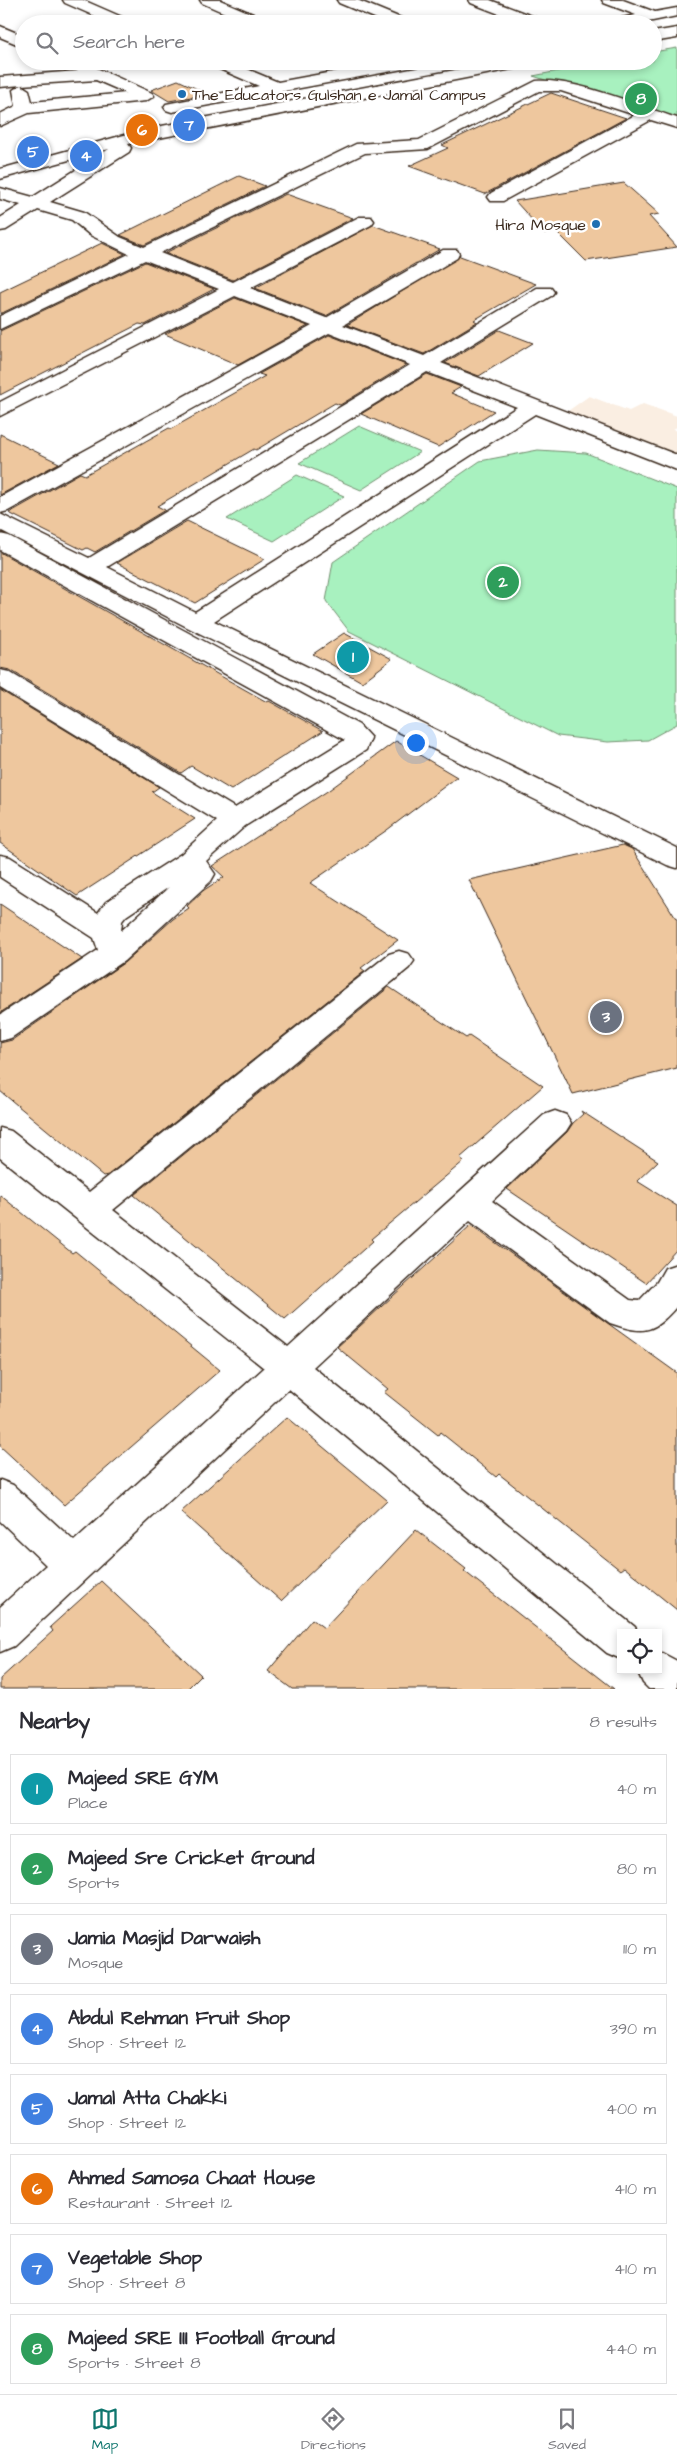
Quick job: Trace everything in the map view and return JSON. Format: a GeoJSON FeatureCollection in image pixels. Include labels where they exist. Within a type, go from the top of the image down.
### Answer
{"type":"FeatureCollection","features":[{"type":"Feature","properties":{"kind":"street"},"geometry":{"type":"LineString","coordinates":[[70,0],[105,15]]}},
{"type":"Feature","properties":{"kind":"street"},"geometry":{"type":"LineString","coordinates":[[207,0],[243,15]]}},
{"type":"Feature","properties":{"kind":"street"},"geometry":{"type":"LineString","coordinates":[[344,0],[381,15]]}},
{"type":"Feature","properties":{"kind":"street"},"geometry":{"type":"LineString","coordinates":[[476,0],[516,15]]}},
{"type":"Feature","properties":{"kind":"street"},"geometry":{"type":"LineString","coordinates":[[609,0],[651,15]]}},
{"type":"Feature","properties":{"kind":"street"},"geometry":{"type":"LineString","coordinates":[[660,15],[677,12]]}},
{"type":"Feature","properties":{"kind":"street"},"geometry":{"type":"LineString","coordinates":[[0,31],[15,38]]}},
{"type":"Feature","properties":{"kind":"street"},"geometry":{"type":"LineString","coordinates":[[662,36],[677,33]]}},
{"type":"Feature","properties":{"kind":"street"},"geometry":{"type":"LineString","coordinates":[[88,70],[172,107],[375,70]]}},
{"type":"Feature","properties":{"kind":"street"},"geometry":{"type":"LineString","coordinates":[[235,70],[277,88]]}},
{"type":"Feature","properties":{"kind":"street"},"geometry":{"type":"LineString","coordinates":[[0,174],[146,134],[481,70]]}},
{"type":"Feature","properties":{"kind":"street"},"geometry":{"type":"LineString","coordinates":[[0,82],[99,75]]}},
{"type":"Feature","properties":{"kind":"street"},"geometry":{"type":"LineString","coordinates":[[19,80],[25,108]]}},
{"type":"Feature","properties":{"kind":"street"},"geometry":{"type":"LineString","coordinates":[[0,323],[362,148],[422,145],[536,86],[563,87],[677,123]]}},
{"type":"Feature","properties":{"kind":"street"},"geometry":{"type":"LineString","coordinates":[[0,121],[25,108],[146,96]]}},
{"type":"Feature","properties":{"kind":"street"},"geometry":{"type":"LineString","coordinates":[[172,107],[178,128]]}},
{"type":"Feature","properties":{"kind":"street"},"geometry":{"type":"LineString","coordinates":[[497,198],[650,114]]}},
{"type":"Feature","properties":{"kind":"street"},"geometry":{"type":"LineString","coordinates":[[0,226],[146,134]]}},
{"type":"Feature","properties":{"kind":"street"},"geometry":{"type":"LineString","coordinates":[[0,193],[78,216],[96,231],[113,241],[677,463]]}},
{"type":"Feature","properties":{"kind":"street"},"geometry":{"type":"LineString","coordinates":[[0,410],[365,221]]}},
{"type":"Feature","properties":{"kind":"street"},"geometry":{"type":"LineString","coordinates":[[0,506],[328,325],[450,254]]}},
{"type":"Feature","properties":{"kind":"street"},"geometry":{"type":"LineString","coordinates":[[90,567],[429,364],[544,292]]}},
{"type":"Feature","properties":{"kind":"street"},"geometry":{"type":"LineString","coordinates":[[196,622],[534,406]]}},
{"type":"Feature","properties":{"kind":"street"},"geometry":{"type":"LineString","coordinates":[[0,520],[196,622],[677,859]]}},
{"type":"Feature","properties":{"kind":"street"},"geometry":{"type":"LineString","coordinates":[[1,541],[350,731],[358,738],[357,744],[235,820],[191,860],[116,909],[108,918],[110,943]]}},
{"type":"Feature","properties":{"kind":"street"},"geometry":{"type":"LineString","coordinates":[[0,677],[235,820]]}},
{"type":"Feature","properties":{"kind":"street"},"geometry":{"type":"LineString","coordinates":[[0,864],[110,943]]}},
{"type":"Feature","properties":{"kind":"street"},"geometry":{"type":"LineString","coordinates":[[0,1030],[110,943]]}},
{"type":"Feature","properties":{"kind":"street"},"geometry":{"type":"LineString","coordinates":[[89,1211],[399,960]]}},
{"type":"Feature","properties":{"kind":"street"},"geometry":{"type":"LineString","coordinates":[[0,1634],[555,1123]]}},
{"type":"Feature","properties":{"kind":"street"},"geometry":{"type":"LineString","coordinates":[[0,1140],[289,1368],[617,1637]]}},
{"type":"Feature","properties":{"kind":"street"},"geometry":{"type":"LineString","coordinates":[[470,1202],[622,1313],[647,1316],[669,1292],[677,1278]]}},
{"type":"Feature","properties":{"kind":"street"},"geometry":{"type":"LineString","coordinates":[[0,1497],[74,1566]]}},
{"type":"Feature","properties":{"kind":"street"},"geometry":{"type":"LineString","coordinates":[[662,1674],[677,1686]]}},
{"type":"Feature","properties":{"kind":"shaded area"},"geometry":{"type":"Polygon","coordinates":[[[589,396],[629,411],[643,404],[677,416],[677,427],[673,429],[677,431],[677,457],[565,413],[589,396]]]}},
{"type":"Feature","properties":{"kind":"green space"},"geometry":{"type":"Polygon","coordinates":[[[677,48],[677,122],[533,76],[563,70],[662,70],[662,50],[677,48]]]}},
{"type":"Feature","properties":{"kind":"green space"},"geometry":{"type":"Polygon","coordinates":[[[359,426],[420,452],[361,490],[299,463],[359,426]]]}},
{"type":"Feature","properties":{"kind":"green space"},"geometry":{"type":"Polygon","coordinates":[[[538,450],[586,453],[677,489],[677,724],[648,740],[608,742],[558,736],[349,631],[326,601],[333,562],[480,461],[538,450]]]}},
{"type":"Feature","properties":{"kind":"green space"},"geometry":{"type":"Polygon","coordinates":[[[297,475],[344,496],[274,541],[227,519],[297,475]]]}},
{"type":"Feature","properties":{"kind":"building","name":"The Educators Gulshan e Jamal Campus"},"geometry":{"type":"Polygon","coordinates":[[[178,80],[208,94],[169,101],[151,90],[178,80]]]}},
{"type":"Feature","properties":{"kind":"building"},"geometry":{"type":"Polygon","coordinates":[[[551,93],[626,118],[485,194],[409,166],[448,148],[442,145],[551,93]]]}},
{"type":"Feature","properties":{"kind":"building"},"geometry":{"type":"Polygon","coordinates":[[[239,176],[265,186],[144,245],[120,235],[239,176]]]}},
{"type":"Feature","properties":{"kind":"building","name":"Hira Mosque"},"geometry":{"type":"Polygon","coordinates":[[[624,183],[659,214],[649,216],[677,247],[586,261],[556,231],[544,233],[515,201],[624,183]]]}},
{"type":"Feature","properties":{"kind":"building"},"geometry":{"type":"Polygon","coordinates":[[[286,194],[353,218],[233,280],[165,253],[286,194]]]}},
{"type":"Feature","properties":{"kind":"building"},"geometry":{"type":"Polygon","coordinates":[[[373,225],[440,249],[326,316],[255,288],[373,225]]]}},
{"type":"Feature","properties":{"kind":"building"},"geometry":{"type":"Polygon","coordinates":[[[102,243],[125,254],[0,314],[0,292],[102,243]]]}},
{"type":"Feature","properties":{"kind":"building"},"geometry":{"type":"Polygon","coordinates":[[[460,256],[536,284],[474,320],[477,322],[424,354],[347,325],[460,256]]]}},
{"type":"Feature","properties":{"kind":"building"},"geometry":{"type":"Polygon","coordinates":[[[145,262],[214,289],[145,325],[139,324],[0,395],[0,331],[145,262]]]}},
{"type":"Feature","properties":{"kind":"building"},"geometry":{"type":"Polygon","coordinates":[[[235,298],[308,326],[238,365],[165,334],[235,298]]]}},
{"type":"Feature","properties":{"kind":"building"},"geometry":{"type":"Polygon","coordinates":[[[499,330],[533,343],[479,376],[445,363],[499,330]]]}},
{"type":"Feature","properties":{"kind":"building"},"geometry":{"type":"Polygon","coordinates":[[[329,335],[406,365],[340,405],[335,403],[157,506],[165,510],[95,552],[87,548],[83,550],[9,513],[80,473],[85,475],[169,428],[171,429],[265,376],[259,374],[329,335]]]}},
{"type":"Feature","properties":{"kind":"building"},"geometry":{"type":"Polygon","coordinates":[[[427,374],[461,387],[451,393],[494,411],[438,447],[361,414],[427,374]]]}},
{"type":"Feature","properties":{"kind":"building"},"geometry":{"type":"Polygon","coordinates":[[[0,434],[59,463],[0,495],[0,434]]]}},
{"type":"Feature","properties":{"kind":"building"},"geometry":{"type":"Polygon","coordinates":[[[187,521],[265,559],[195,603],[117,563],[187,521]]]}},
{"type":"Feature","properties":{"kind":"building"},"geometry":{"type":"Polygon","coordinates":[[[0,552],[267,702],[269,701],[323,731],[231,790],[191,766],[181,773],[10,670],[0,668],[0,552]]]}},
{"type":"Feature","properties":{"kind":"building"},"geometry":{"type":"Polygon","coordinates":[[[344,633],[392,659],[362,682],[313,654],[344,633]]]}},
{"type":"Feature","properties":{"kind":"building"},"geometry":{"type":"Polygon","coordinates":[[[0,690],[159,787],[152,792],[195,819],[77,896],[0,843],[0,690]]]}},
{"type":"Feature","properties":{"kind":"building"},"geometry":{"type":"Polygon","coordinates":[[[396,741],[457,777],[387,830],[310,883],[398,940],[361,968],[365,971],[108,1175],[103,1176],[0,1091],[0,1043],[12,1040],[125,962],[173,919],[189,908],[187,906],[204,890],[224,877],[212,866],[329,790],[396,741]]]}},
{"type":"Feature","properties":{"kind":"building"},"geometry":{"type":"Polygon","coordinates":[[[623,845],[632,849],[677,920],[677,1068],[573,1094],[469,880],[623,845]]]}},
{"type":"Feature","properties":{"kind":"building"},"geometry":{"type":"Polygon","coordinates":[[[0,904],[82,959],[0,1013],[0,904]]]}},
{"type":"Feature","properties":{"kind":"building"},"geometry":{"type":"Polygon","coordinates":[[[389,987],[466,1038],[469,1036],[543,1086],[460,1158],[464,1161],[371,1239],[373,1241],[285,1319],[134,1195],[389,987]]]}},
{"type":"Feature","properties":{"kind":"building"},"geometry":{"type":"Polygon","coordinates":[[[581,1111],[658,1161],[637,1181],[677,1206],[677,1249],[646,1283],[507,1189],[567,1132],[583,1114],[581,1111]]]}},
{"type":"Feature","properties":{"kind":"building"},"geometry":{"type":"Polygon","coordinates":[[[0,1195],[72,1253],[75,1251],[220,1370],[64,1505],[0,1446],[0,1195]]]}},
{"type":"Feature","properties":{"kind":"building"},"geometry":{"type":"Polygon","coordinates":[[[471,1225],[677,1373],[677,1610],[624,1567],[620,1570],[499,1474],[496,1477],[440,1432],[438,1435],[384,1392],[388,1389],[337,1347],[471,1225]]]}},
{"type":"Feature","properties":{"kind":"building"},"geometry":{"type":"Polygon","coordinates":[[[287,1417],[387,1500],[281,1601],[181,1512],[287,1417]]]}},
{"type":"Feature","properties":{"kind":"building"},"geometry":{"type":"Polygon","coordinates":[[[416,1530],[466,1569],[464,1571],[614,1689],[292,1689],[268,1671],[312,1619],[324,1628],[416,1530]]]}},
{"type":"Feature","properties":{"kind":"building"},"geometry":{"type":"Polygon","coordinates":[[[101,1581],[201,1675],[187,1689],[0,1689],[0,1679],[53,1631],[50,1627],[101,1581]]]}},
{"type":"Feature","properties":{"kind":"place","name":"The Educators Gulshan e Jamal Campus"},"geometry":{"type":"Point","coordinates":[182,94]}},
{"type":"Feature","properties":{"kind":"place","name":"Majeed SRE III Football Ground"},"geometry":{"type":"Point","coordinates":[641,99]}},
{"type":"Feature","properties":{"kind":"place","name":"Vegetable Shop"},"geometry":{"type":"Point","coordinates":[189,125]}},
{"type":"Feature","properties":{"kind":"place","name":"Ahmed Samosa Chaat House"},"geometry":{"type":"Point","coordinates":[142,130]}},
{"type":"Feature","properties":{"kind":"place","name":"Jamal Atta Chakki"},"geometry":{"type":"Point","coordinates":[33,152]}},
{"type":"Feature","properties":{"kind":"place","name":"Abdul Rehman Fruit Shop"},"geometry":{"type":"Point","coordinates":[86,156]}},
{"type":"Feature","properties":{"kind":"place","name":"Hira Mosque"},"geometry":{"type":"Point","coordinates":[596,224]}},
{"type":"Feature","properties":{"kind":"place","name":"Majeed Sre Cricket Ground"},"geometry":{"type":"Point","coordinates":[503,582]}},
{"type":"Feature","properties":{"kind":"place","name":"Majeed SRE GYM"},"geometry":{"type":"Point","coordinates":[353,657]}},
{"type":"Feature","properties":{"kind":"place","name":"Jamia Masjid Darwaish"},"geometry":{"type":"Point","coordinates":[606,1017]}}]}
